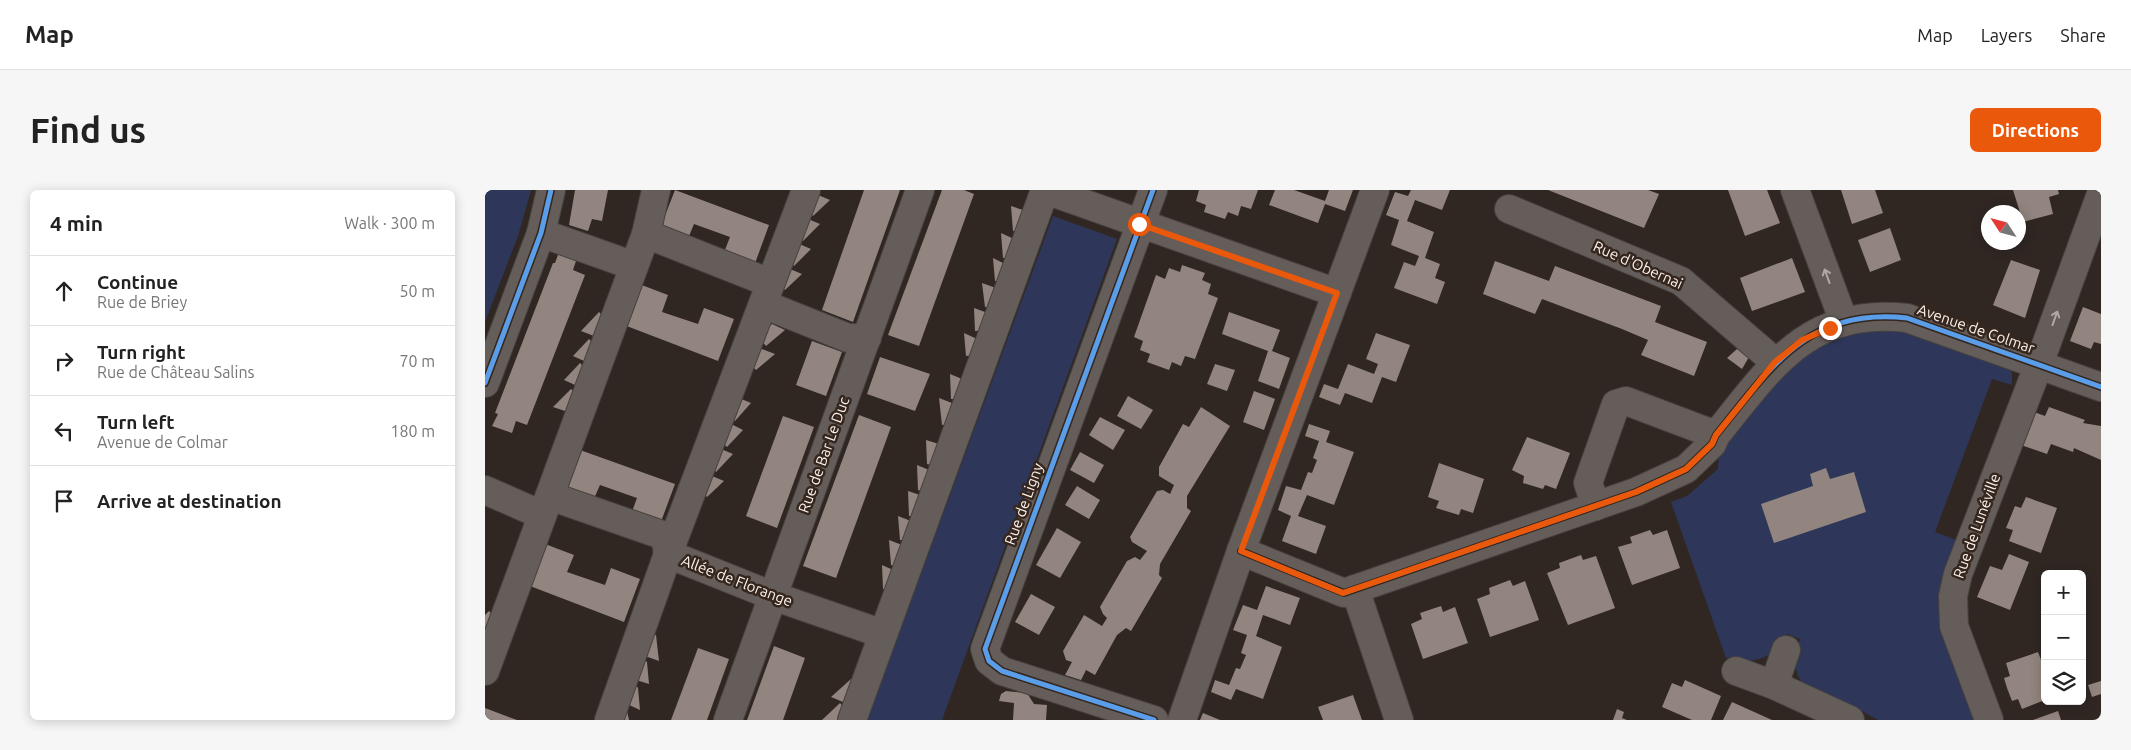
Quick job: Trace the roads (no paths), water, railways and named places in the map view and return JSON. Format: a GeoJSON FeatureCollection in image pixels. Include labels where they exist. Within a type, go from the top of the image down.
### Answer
{"type":"FeatureCollection","features":[{"type":"Feature","properties":{"kind":"street"},"geometry":{"type":"LineString","coordinates":[[485,383],[541,233],[551,190]]}},
{"type":"Feature","properties":{"kind":"street"},"geometry":{"type":"LineString","coordinates":[[485,670],[646,234],[656,190]]}},
{"type":"Feature","properties":{"kind":"street"},"geometry":{"type":"LineString","coordinates":[[609,720],[668,554],[805,190]]}},
{"type":"Feature","properties":{"kind":"street","name":"Rue de Bar Le Duc"},"geometry":{"type":"LineString","coordinates":[[728,720],[920,190]]}},
{"type":"Feature","properties":{"kind":"street"},"geometry":{"type":"LineString","coordinates":[[852,720],[1045,190],[1337,293]]}},
{"type":"Feature","properties":{"kind":"street","name":"Rue de Ligny"},"geometry":{"type":"LineString","coordinates":[[1153,190],[985,649],[989,661],[1002,671],[1154,720]]}},
{"type":"Feature","properties":{"kind":"street"},"geometry":{"type":"LineString","coordinates":[[1182,720],[1241,551],[1375,190]]}},
{"type":"Feature","properties":{"kind":"street"},"geometry":{"type":"LineString","coordinates":[[1795,190],[1844,322]]}},
{"type":"Feature","properties":{"kind":"street","name":"Rue de Lunéville"},"geometry":{"type":"LineString","coordinates":[[1989,720],[1954,626],[1953,596],[1958,574],[2039,364],[2101,194]]}},
{"type":"Feature","properties":{"kind":"street","name":"Rue d'Obernai"},"geometry":{"type":"LineString","coordinates":[[1509,210],[1681,281],[1775,362]]}},
{"type":"Feature","properties":{"kind":"street"},"geometry":{"type":"LineString","coordinates":[[541,233],[634,266]]}},
{"type":"Feature","properties":{"kind":"street"},"geometry":{"type":"LineString","coordinates":[[646,234],[767,294],[848,338],[867,338]]}},
{"type":"Feature","properties":{"kind":"street","name":"Avenue de Colmar"},"geometry":{"type":"LineString","coordinates":[[1241,551],[1343,593],[1636,492],[1686,469],[1712,444],[1716,435],[1775,362],[1802,340],[1844,322],[1881,315],[1907,318],[2101,387]]}},
{"type":"Feature","properties":{"kind":"street"},"geometry":{"type":"LineString","coordinates":[[1596,506],[1588,483],[1615,404],[1626,401],[1716,435]]}},
{"type":"Feature","properties":{"kind":"street","name":"Allée de Florange"},"geometry":{"type":"LineString","coordinates":[[485,490],[665,536],[668,554],[773,596],[883,634]]}},
{"type":"Feature","properties":{"kind":"street"},"geometry":{"type":"LineString","coordinates":[[1355,589],[1399,720]]}},
{"type":"Feature","properties":{"kind":"street"},"geometry":{"type":"LineString","coordinates":[[1774,685],[1786,650]]}},
{"type":"Feature","properties":{"kind":"street"},"geometry":{"type":"LineString","coordinates":[[1736,670],[1774,685],[1850,720]]}}]}
